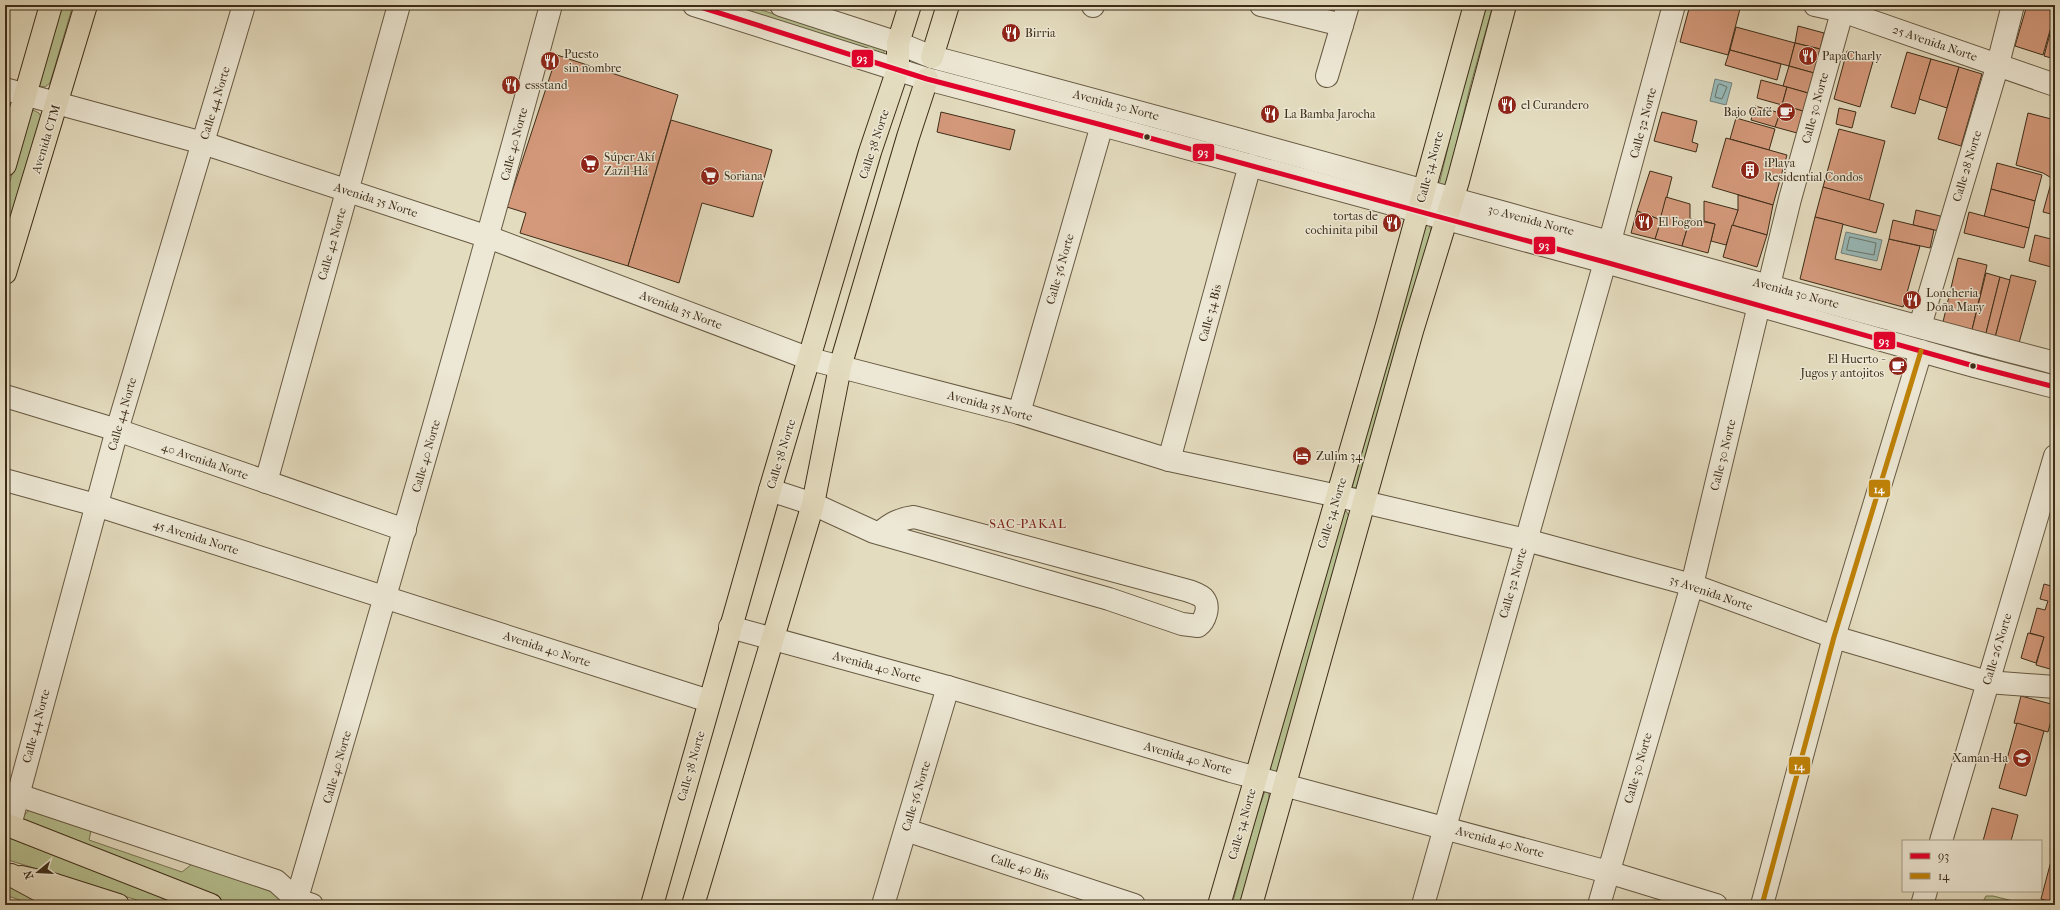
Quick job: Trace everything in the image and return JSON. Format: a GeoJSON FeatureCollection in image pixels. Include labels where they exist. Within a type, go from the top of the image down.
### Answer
{"type":"FeatureCollection","features":[{"type":"Feature","properties":{"kind":"main road"},"geometry":{"type":"LineString","coordinates":[[5,165],[15,92],[51,5]]}},
{"type":"Feature","properties":{"kind":"main road","name":"Avenida CTM"},"geometry":{"type":"LineString","coordinates":[[5,273],[86,5]]}},
{"type":"Feature","properties":{"kind":"main road","name":"Calle 38 Norte"},"geometry":{"type":"LineString","coordinates":[[652,905],[770,490],[870,152],[898,69],[898,43],[910,5]]}},
{"type":"Feature","properties":{"kind":"main road"},"geometry":{"type":"LineString","coordinates":[[932,57],[948,5]]}},
{"type":"Feature","properties":{"kind":"main road","name":"Calle 34 Norte"},"geometry":{"type":"LineString","coordinates":[[1219,905],[1338,496],[1475,5]]}},
{"type":"Feature","properties":{"kind":"main road"},"geometry":{"type":"LineString","coordinates":[[1251,905],[1412,331],[1452,199],[1505,5]]}},
{"type":"Feature","properties":{"kind":"main road"},"geometry":{"type":"LineString","coordinates":[[693,905],[813,504],[840,368],[908,137],[927,79]]}},
{"type":"Feature","properties":{"kind":"main road"},"geometry":{"type":"LineString","coordinates":[[8,825],[211,905]]}},
{"type":"Feature","properties":{"kind":"main road"},"geometry":{"type":"LineString","coordinates":[[8,874],[48,896],[73,905]]}},
{"type":"Feature","properties":{"kind":"main road"},"geometry":{"type":"LineString","coordinates":[[8,874],[52,884],[118,905]]}},
{"type":"Feature","properties":{"kind":"street","name":"Calle 44 Norte"},"geometry":{"type":"LineString","coordinates":[[8,825],[18,795],[117,430],[244,5]]}},
{"type":"Feature","properties":{"kind":"street","name":"Calle 42 Norte"},"geometry":{"type":"LineString","coordinates":[[266,482],[399,5]]}},
{"type":"Feature","properties":{"kind":"street","name":"Calle 40 Norte"},"geometry":{"type":"LineString","coordinates":[[301,903],[385,598],[488,237],[552,5]]}},
{"type":"Feature","properties":{"kind":"street","name":"Avenida 30 Norte"},"geometry":{"type":"LineString","coordinates":[[694,5],[927,79],[1250,165],[1446,220]]}},
{"type":"Feature","properties":{"kind":"street","name":"Avenida 30 Norte"},"geometry":{"type":"LineString","coordinates":[[781,5],[898,43],[932,57],[1155,116],[1452,199]]}},
{"type":"Feature","properties":{"kind":"street"},"geometry":{"type":"LineString","coordinates":[[1261,5],[1345,15],[1327,76]]}},
{"type":"Feature","properties":{"kind":"street","name":"Calle 32 Norte"},"geometry":{"type":"LineString","coordinates":[[1610,241],[1674,5]]}},
{"type":"Feature","properties":{"kind":"street","name":"25 Avenida Norte"},"geometry":{"type":"LineString","coordinates":[[1815,5],[1843,8],[2055,84]]}},
{"type":"Feature","properties":{"kind":"street","name":"Calle 28 Norte"},"geometry":{"type":"LineString","coordinates":[[1920,326],[1998,64],[2013,5]]}},
{"type":"Feature","properties":{"kind":"street","name":"Calle 30 Norte"},"geometry":{"type":"LineString","coordinates":[[1598,905],[1692,585],[1759,305],[1769,285],[1790,199],[1843,8]]}},
{"type":"Feature","properties":{"kind":"street"},"geometry":{"type":"LineString","coordinates":[[927,79],[932,57]]}},
{"type":"Feature","properties":{"kind":"street","name":"Avenida 35 Norte"},"geometry":{"type":"LineString","coordinates":[[15,92],[203,143],[488,237],[810,359],[840,368],[1019,413],[1169,460],[1338,496],[1364,503]]}},
{"type":"Feature","properties":{"kind":"street","name":"Calle 36 Norte"},"geometry":{"type":"LineString","coordinates":[[1019,413],[1102,125]]}},
{"type":"Feature","properties":{"kind":"street","name":"Calle 34 Bis"},"geometry":{"type":"LineString","coordinates":[[1169,460],[1250,165]]}},
{"type":"Feature","properties":{"kind":"street","name":"30 Avenida Norte"},"geometry":{"type":"LineString","coordinates":[[1452,199],[1610,241]]}},
{"type":"Feature","properties":{"kind":"street","name":"30 Avenida Norte"},"geometry":{"type":"LineString","coordinates":[[1446,220],[1605,262],[2055,387]]}},
{"type":"Feature","properties":{"kind":"street","name":"Avenida 30 Norte"},"geometry":{"type":"LineString","coordinates":[[1610,241],[2055,363]]}},
{"type":"Feature","properties":{"kind":"street","name":"Calle 32 Norte"},"geometry":{"type":"LineString","coordinates":[[1423,905],[1605,262]]}},
{"type":"Feature","properties":{"kind":"street"},"geometry":{"type":"LineString","coordinates":[[1762,905],[1834,637],[1921,351]]}},
{"type":"Feature","properties":{"kind":"street","name":"40 Avenida Norte"},"geometry":{"type":"LineString","coordinates":[[5,396],[117,430],[405,530]]}},
{"type":"Feature","properties":{"kind":"street","name":"Calle 26 Norte"},"geometry":{"type":"LineString","coordinates":[[1941,840],[2055,456]]}},
{"type":"Feature","properties":{"kind":"street","name":"45 Avenida Norte"},"geometry":{"type":"LineString","coordinates":[[5,480],[96,505],[385,598]]}},
{"type":"Feature","properties":{"kind":"street"},"geometry":{"type":"LineString","coordinates":[[770,490],[813,504],[880,533],[1110,599],[1195,627],[1202,624],[1207,611],[1207,604],[1203,598],[1189,591],[914,517],[902,519],[891,524],[880,533]]}},
{"type":"Feature","properties":{"kind":"street","name":"35 Avenida Norte"},"geometry":{"type":"LineString","coordinates":[[1364,503],[1526,540],[1692,585],[1834,637],[1987,682],[2055,687]]}},
{"type":"Feature","properties":{"kind":"street","name":"Avenida 40 Norte"},"geometry":{"type":"LineString","coordinates":[[385,598],[709,701]]}},
{"type":"Feature","properties":{"kind":"street","name":"Avenida 40 Norte"},"geometry":{"type":"LineString","coordinates":[[730,627],[948,687],[1255,777],[1608,872],[1716,905]]}},
{"type":"Feature","properties":{"kind":"street","name":"Calle 36 Norte"},"geometry":{"type":"LineString","coordinates":[[883,905],[948,687]]}},
{"type":"Feature","properties":{"kind":"street"},"geometry":{"type":"LineString","coordinates":[[18,795],[276,881],[301,903]]}},
{"type":"Feature","properties":{"kind":"street","name":"Calle 40 Bis"},"geometry":{"type":"LineString","coordinates":[[906,830],[1134,905]]}},
{"type":"Feature","properties":{"kind":"street"},"geometry":{"type":"LineString","coordinates":[[1922,905],[1926,892]]}},
{"type":"Feature","properties":{"kind":"green space"},"geometry":{"type":"Polygon","coordinates":[[[60,5],[73,5],[50,83],[45,87],[39,86],[60,5]]]}},
{"type":"Feature","properties":{"kind":"green space"},"geometry":{"type":"Polygon","coordinates":[[[739,5],[746,5],[885,50],[883,54],[740,8],[739,5]]]}},
{"type":"Feature","properties":{"kind":"green space"},"geometry":{"type":"Polygon","coordinates":[[[1486,5],[1493,5],[1470,87],[1445,191],[1438,189],[1463,84],[1486,5]]]}},
{"type":"Feature","properties":{"kind":"green space"},"geometry":{"type":"Polygon","coordinates":[[[33,110],[39,113],[41,117],[5,243],[5,198],[29,116],[33,110]]]}},
{"type":"Feature","properties":{"kind":"green space"},"geometry":{"type":"Polygon","coordinates":[[[1429,225],[1431,230],[1426,250],[1358,485],[1356,488],[1352,487],[1425,226],[1429,225]]]}},
{"type":"Feature","properties":{"kind":"green space"},"geometry":{"type":"Polygon","coordinates":[[[1783,299],[2055,373],[2055,377],[1783,302],[1783,299]]]}},
{"type":"Feature","properties":{"kind":"green space"},"geometry":{"type":"Polygon","coordinates":[[[1346,511],[1349,516],[1277,773],[1269,771],[1342,514],[1346,511]]]}},
{"type":"Feature","properties":{"kind":"green space"},"geometry":{"type":"Polygon","coordinates":[[[1265,791],[1269,793],[1269,798],[1240,905],[1232,905],[1257,813],[1265,791]]]}},
{"type":"Feature","properties":{"kind":"green space"},"geometry":{"type":"Polygon","coordinates":[[[29,810],[91,831],[89,840],[182,872],[192,864],[281,895],[281,905],[230,905],[23,823],[21,819],[29,810]]]}},
{"type":"Feature","properties":{"kind":"green space"},"geometry":{"type":"Polygon","coordinates":[[[5,833],[192,905],[153,905],[5,859],[5,833]]]}},
{"type":"Feature","properties":{"kind":"green space"},"geometry":{"type":"Polygon","coordinates":[[[5,884],[63,905],[35,905],[5,895],[5,884]]]}},
{"type":"Feature","properties":{"kind":"green space"},"geometry":{"type":"Polygon","coordinates":[[[1986,896],[1993,896],[2029,905],[1981,905],[1986,896]]]}},
{"type":"Feature","properties":{"kind":"water"},"geometry":{"type":"Polygon","coordinates":[[[1715,79],[1732,83],[1726,105],[1710,101],[1715,79]]]}},
{"type":"Feature","properties":{"kind":"water"},"geometry":{"type":"Polygon","coordinates":[[[1846,232],[1882,240],[1877,261],[1841,253],[1846,232]]]}},
{"type":"Feature","properties":{"kind":"building"},"geometry":{"type":"Polygon","coordinates":[[[1690,5],[1741,5],[1728,55],[1680,42],[1690,5]]]}},
{"type":"Feature","properties":{"kind":"building"},"geometry":{"type":"Polygon","coordinates":[[[2027,5],[2055,5],[2055,13],[2043,55],[2015,46],[2027,5]]]}},
{"type":"Feature","properties":{"kind":"building"},"geometry":{"type":"Polygon","coordinates":[[[2055,15],[2055,59],[2044,56],[2055,15]]]}},
{"type":"Feature","properties":{"kind":"building"},"geometry":{"type":"Polygon","coordinates":[[[1798,26],[1824,33],[1820,49],[1795,43],[1798,26]]]}},
{"type":"Feature","properties":{"kind":"building"},"geometry":{"type":"Polygon","coordinates":[[[1736,27],[1795,43],[1789,66],[1730,50],[1736,27]]]}},
{"type":"Feature","properties":{"kind":"building"},"geometry":{"type":"Polygon","coordinates":[[[1795,43],[1820,49],[1814,73],[1789,66],[1795,43]]]}},
{"type":"Feature","properties":{"kind":"building"},"geometry":{"type":"Polygon","coordinates":[[[1730,50],[1781,64],[1777,80],[1725,65],[1730,50]]]}},
{"type":"Feature","properties":{"kind":"building"},"geometry":{"type":"Polygon","coordinates":[[[1847,51],[1874,58],[1860,107],[1834,99],[1847,51]]]}},
{"type":"Feature","properties":{"kind":"building"},"geometry":{"type":"Polygon","coordinates":[[[1907,52],[1931,59],[1915,114],[1891,107],[1907,52]]]}},
{"type":"Feature","properties":{"kind":"building","name":"Súper Akí Zazil-Há"},"geometry":{"type":"Polygon","coordinates":[[[557,55],[678,95],[628,266],[520,233],[526,213],[507,207],[557,55]]]}},
{"type":"Feature","properties":{"kind":"building"},"geometry":{"type":"Polygon","coordinates":[[[1931,59],[1959,67],[1947,108],[1919,99],[1931,59]]]}},
{"type":"Feature","properties":{"kind":"building"},"geometry":{"type":"Polygon","coordinates":[[[1789,66],[1814,73],[1808,93],[1783,86],[1789,66]]]}},
{"type":"Feature","properties":{"kind":"building"},"geometry":{"type":"Polygon","coordinates":[[[1959,67],[1982,74],[1961,146],[1938,139],[1959,67]]]}},
{"type":"Feature","properties":{"kind":"building"},"geometry":{"type":"Polygon","coordinates":[[[1761,80],[1787,87],[1782,105],[1757,98],[1761,80]]]}},
{"type":"Feature","properties":{"kind":"building"},"geometry":{"type":"Polygon","coordinates":[[[1787,87],[1808,93],[1803,111],[1782,105],[1787,87]]]}},
{"type":"Feature","properties":{"kind":"building"},"geometry":{"type":"Polygon","coordinates":[[[1782,105],[1803,111],[1797,133],[1775,127],[1782,105]]]}},
{"type":"Feature","properties":{"kind":"building"},"geometry":{"type":"Polygon","coordinates":[[[1755,106],[1780,113],[1775,127],[1751,120],[1755,106]]]}},
{"type":"Feature","properties":{"kind":"building"},"geometry":{"type":"Polygon","coordinates":[[[1839,108],[1856,112],[1852,128],[1836,124],[1839,108]]]}},
{"type":"Feature","properties":{"kind":"building"},"geometry":{"type":"Polygon","coordinates":[[[941,112],[1015,130],[1010,150],[937,132],[941,112]]]}},
{"type":"Feature","properties":{"kind":"building"},"geometry":{"type":"Polygon","coordinates":[[[1662,112],[1697,121],[1692,142],[1698,144],[1696,152],[1654,141],[1662,112]]]}},
{"type":"Feature","properties":{"kind":"building"},"geometry":{"type":"Polygon","coordinates":[[[2028,113],[2055,120],[2055,180],[2043,173],[2016,165],[2028,113]]]}},
{"type":"Feature","properties":{"kind":"building"},"geometry":{"type":"Polygon","coordinates":[[[1736,118],[1775,129],[1769,150],[1730,139],[1736,118]]]}},
{"type":"Feature","properties":{"kind":"building","name":"Soriana"},"geometry":{"type":"Polygon","coordinates":[[[671,120],[772,150],[753,217],[702,203],[679,283],[628,266],[671,120]]]}},
{"type":"Feature","properties":{"kind":"building"},"geometry":{"type":"Polygon","coordinates":[[[1839,129],[1885,141],[1869,201],[1823,187],[1839,129]]]}},
{"type":"Feature","properties":{"kind":"building","name":"iPlaya Residential Condos"},"geometry":{"type":"Polygon","coordinates":[[[1726,138],[1787,155],[1773,205],[1712,187],[1726,138]]]}},
{"type":"Feature","properties":{"kind":"building"},"geometry":{"type":"Polygon","coordinates":[[[1997,163],[2042,175],[2035,201],[1991,189],[1997,163]]]}},
{"type":"Feature","properties":{"kind":"building"},"geometry":{"type":"Polygon","coordinates":[[[1650,171],[1672,177],[1661,220],[1637,211],[1650,171]]]}},
{"type":"Feature","properties":{"kind":"building"},"geometry":{"type":"Polygon","coordinates":[[[2051,183],[2055,184],[2055,215],[2043,212],[2051,183]]]}},
{"type":"Feature","properties":{"kind":"building"},"geometry":{"type":"Polygon","coordinates":[[[1823,187],[1884,204],[1876,233],[1815,217],[1823,187]]]}},
{"type":"Feature","properties":{"kind":"building"},"geometry":{"type":"Polygon","coordinates":[[[1991,189],[2035,201],[2029,228],[1984,217],[1991,189]]]}},
{"type":"Feature","properties":{"kind":"building"},"geometry":{"type":"Polygon","coordinates":[[[1738,195],[1773,205],[1767,235],[1732,225],[1738,210],[1738,195]]]}},
{"type":"Feature","properties":{"kind":"building"},"geometry":{"type":"Polygon","coordinates":[[[1666,197],[1690,204],[1690,219],[1682,246],[1655,239],[1666,197]]]}},
{"type":"Feature","properties":{"kind":"building"},"geometry":{"type":"Polygon","coordinates":[[[1704,201],[1738,210],[1726,245],[1711,241],[1715,224],[1704,221],[1704,201]]]}},
{"type":"Feature","properties":{"kind":"building"},"geometry":{"type":"Polygon","coordinates":[[[1916,210],[1944,217],[1939,231],[1913,225],[1916,210]]]}},
{"type":"Feature","properties":{"kind":"building"},"geometry":{"type":"Polygon","coordinates":[[[1637,211],[1661,220],[1655,239],[1631,233],[1637,211]]]}},
{"type":"Feature","properties":{"kind":"building"},"geometry":{"type":"Polygon","coordinates":[[[1969,212],[2029,228],[2024,248],[1964,233],[1969,212]]]}},
{"type":"Feature","properties":{"kind":"building"},"geometry":{"type":"Polygon","coordinates":[[[1815,217],[1843,224],[1835,259],[1881,270],[1889,239],[1920,246],[1903,307],[1800,279],[1815,217]]]}},
{"type":"Feature","properties":{"kind":"building"},"geometry":{"type":"Polygon","coordinates":[[[1690,219],[1715,224],[1708,253],[1682,246],[1690,219]]]}},
{"type":"Feature","properties":{"kind":"building"},"geometry":{"type":"Polygon","coordinates":[[[1893,220],[1934,230],[1930,248],[1889,239],[1893,220]]]}},
{"type":"Feature","properties":{"kind":"building"},"geometry":{"type":"Polygon","coordinates":[[[1732,225],[1767,235],[1757,267],[1723,257],[1732,225]]]}},
{"type":"Feature","properties":{"kind":"building"},"geometry":{"type":"Polygon","coordinates":[[[2035,235],[2055,240],[2055,268],[2029,261],[2035,235]]]}},
{"type":"Feature","properties":{"kind":"building"},"geometry":{"type":"Polygon","coordinates":[[[1958,258],[1987,265],[1972,330],[1943,322],[1958,258]]]}},
{"type":"Feature","properties":{"kind":"building"},"geometry":{"type":"Polygon","coordinates":[[[1986,273],[2000,277],[1986,333],[1972,330],[1986,273]]]}},
{"type":"Feature","properties":{"kind":"building"},"geometry":{"type":"Polygon","coordinates":[[[2011,275],[2036,281],[2019,343],[1995,337],[2011,275]]]}},
{"type":"Feature","properties":{"kind":"building"},"geometry":{"type":"Polygon","coordinates":[[[2000,277],[2010,280],[1995,337],[1986,333],[2000,277]]]}},
{"type":"Feature","properties":{"kind":"building"},"geometry":{"type":"Polygon","coordinates":[[[2044,584],[2055,587],[2055,652],[2050,669],[2036,665],[2044,637],[2030,633],[2037,608],[2045,610],[2048,601],[2040,599],[2044,584]]]}},
{"type":"Feature","properties":{"kind":"building"},"geometry":{"type":"Polygon","coordinates":[[[2028,633],[2044,637],[2036,663],[2021,658],[2028,633]]]}},
{"type":"Feature","properties":{"kind":"building"},"geometry":{"type":"Polygon","coordinates":[[[2021,696],[2055,705],[2048,732],[2014,723],[2021,696]]]}},
{"type":"Feature","properties":{"kind":"building"},"geometry":{"type":"Polygon","coordinates":[[[2017,723],[2044,731],[2026,796],[1999,788],[2017,723]]]}},
{"type":"Feature","properties":{"kind":"building"},"geometry":{"type":"Polygon","coordinates":[[[1992,808],[2018,815],[2011,840],[1983,840],[1992,808]]]}},
{"type":"Feature","properties":{"kind":"building"},"geometry":{"type":"Polygon","coordinates":[[[2055,846],[2055,903],[2041,899],[2055,846]]]}},
{"type":"Feature","properties":{"kind":"transit line","name":"93"},"geometry":{"type":"LineString","coordinates":[[694,5],[927,79],[1605,262],[1974,366],[2055,387]]}},
{"type":"Feature","properties":{"kind":"transit line","name":"14"},"geometry":{"type":"LineString","coordinates":[[1762,905],[1834,637],[1921,351]]}},
{"type":"Feature","properties":{"kind":"place","name":"Birria"},"geometry":{"type":"Point","coordinates":[1011,33]}},
{"type":"Feature","properties":{"kind":"place","name":"PapaCharly"},"geometry":{"type":"Point","coordinates":[1808,56]}},
{"type":"Feature","properties":{"kind":"place","name":"Puesto sin nombre"},"geometry":{"type":"Point","coordinates":[550,61]}},
{"type":"Feature","properties":{"kind":"place","name":"essstand"},"geometry":{"type":"Point","coordinates":[511,85]}},
{"type":"Feature","properties":{"kind":"place","name":"el Curandero"},"geometry":{"type":"Point","coordinates":[1507,105]}},
{"type":"Feature","properties":{"kind":"place","name":"Bajo Café"},"geometry":{"type":"Point","coordinates":[1786,112]}},
{"type":"Feature","properties":{"kind":"place","name":"La Bamba Jarocha"},"geometry":{"type":"Point","coordinates":[1270,114]}},
{"type":"Feature","properties":{"kind":"place","name":"Súper Akí Zazil-Há"},"geometry":{"type":"Point","coordinates":[590,164]}},
{"type":"Feature","properties":{"kind":"place","name":"iPlaya Residential Condos"},"geometry":{"type":"Point","coordinates":[1750,170]}},
{"type":"Feature","properties":{"kind":"place","name":"Soriana"},"geometry":{"type":"Point","coordinates":[710,176]}},
{"type":"Feature","properties":{"kind":"place","name":"El Fogon"},"geometry":{"type":"Point","coordinates":[1644,222]}},
{"type":"Feature","properties":{"kind":"place","name":"tortas de cochinita pibil"},"geometry":{"type":"Point","coordinates":[1392,223]}},
{"type":"Feature","properties":{"kind":"place","name":"Loncheria Doña Mary"},"geometry":{"type":"Point","coordinates":[1912,300]}},
{"type":"Feature","properties":{"kind":"place","name":"El Huerto - Jugos y antojitos"},"geometry":{"type":"Point","coordinates":[1898,366]}},
{"type":"Feature","properties":{"kind":"place","name":"Zulim 34"},"geometry":{"type":"Point","coordinates":[1302,456]}},
{"type":"Feature","properties":{"kind":"place","name":"Xaman-Ha"},"geometry":{"type":"Point","coordinates":[2022,758]}},
{"type":"Feature","properties":{"kind":"district","name":"SAC-PAKAL"},"geometry":{"type":"Point","coordinates":[1028,523]}}]}
